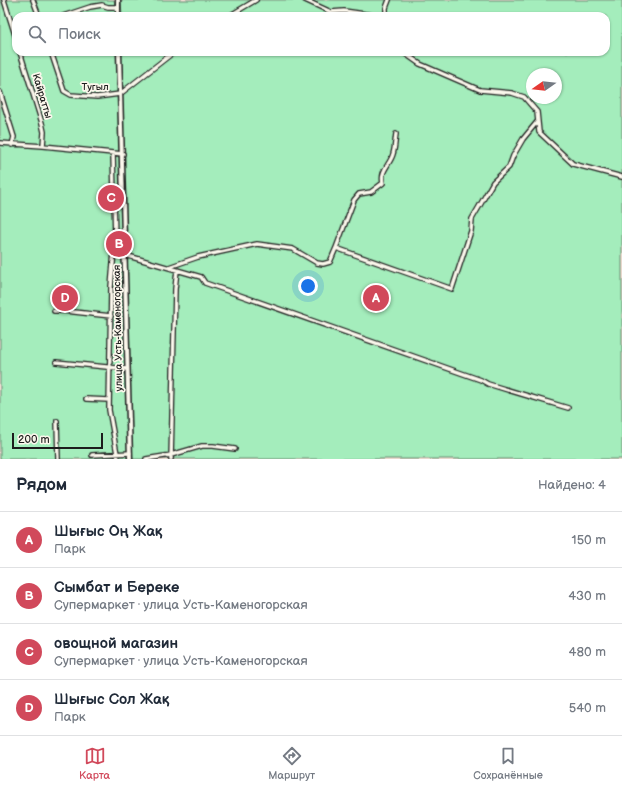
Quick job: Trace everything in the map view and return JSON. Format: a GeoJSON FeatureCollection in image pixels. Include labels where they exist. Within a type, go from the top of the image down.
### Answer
{"type":"FeatureCollection","features":[{"type":"Feature","properties":{"kind":"street"},"geometry":{"type":"LineString","coordinates":[[4,0],[12,25]]}},
{"type":"Feature","properties":{"kind":"street"},"geometry":{"type":"LineString","coordinates":[[33,0],[38,12]]}},
{"type":"Feature","properties":{"kind":"street"},"geometry":{"type":"LineString","coordinates":[[118,0],[118,12]]}},
{"type":"Feature","properties":{"kind":"street"},"geometry":{"type":"LineString","coordinates":[[236,12],[256,0]]}},
{"type":"Feature","properties":{"kind":"street"},"geometry":{"type":"LineString","coordinates":[[305,0],[332,12],[351,12]]}},
{"type":"Feature","properties":{"kind":"street"},"geometry":{"type":"LineString","coordinates":[[386,12],[389,0]]}},
{"type":"Feature","properties":{"kind":"street"},"geometry":{"type":"LineString","coordinates":[[76,12],[102,5],[108,7],[118,7]]}},
{"type":"Feature","properties":{"kind":"street","name":"Кайратты"},"geometry":{"type":"LineString","coordinates":[[21,56],[42,123],[44,132],[43,146]]}},
{"type":"Feature","properties":{"kind":"street","name":"Тугыл"},"geometry":{"type":"LineString","coordinates":[[52,56],[64,91],[71,95],[97,97],[120,94]]}},
{"type":"Feature","properties":{"kind":"street","name":"улица Усть-Каменогорская"},"geometry":{"type":"LineString","coordinates":[[119,56],[130,459]]}},
{"type":"Feature","properties":{"kind":"street"},"geometry":{"type":"LineString","coordinates":[[120,94],[169,56]]}},
{"type":"Feature","properties":{"kind":"street"},"geometry":{"type":"LineString","coordinates":[[409,56],[420,64],[480,90],[512,93],[524,97],[537,112],[537,122],[540,132],[573,164],[622,177]]}},
{"type":"Feature","properties":{"kind":"street"},"geometry":{"type":"LineString","coordinates":[[0,92],[14,137],[12,145]]}},
{"type":"Feature","properties":{"kind":"street"},"geometry":{"type":"LineString","coordinates":[[336,248],[452,289],[471,230],[472,219],[493,182],[509,167],[513,156],[523,139],[537,122]]}},
{"type":"Feature","properties":{"kind":"street"},"geometry":{"type":"LineString","coordinates":[[169,267],[198,257],[257,244],[293,249],[313,261],[323,264],[330,262],[354,200],[359,194],[371,192],[383,183],[382,178],[384,169],[394,154],[396,134]]}},
{"type":"Feature","properties":{"kind":"street"},"geometry":{"type":"LineString","coordinates":[[0,144],[43,146],[122,154]]}},
{"type":"Feature","properties":{"kind":"street"},"geometry":{"type":"LineString","coordinates":[[113,153],[115,240],[111,287],[109,410],[118,459]]}},
{"type":"Feature","properties":{"kind":"street"},"geometry":{"type":"LineString","coordinates":[[125,255],[201,277],[206,283],[475,378],[488,384],[568,408]]}},
{"type":"Feature","properties":{"kind":"street"},"geometry":{"type":"LineString","coordinates":[[171,457],[175,289],[177,270]]}},
{"type":"Feature","properties":{"kind":"street"},"geometry":{"type":"LineString","coordinates":[[54,311],[111,316]]}},
{"type":"Feature","properties":{"kind":"street"},"geometry":{"type":"LineString","coordinates":[[56,362],[127,369]]}},
{"type":"Feature","properties":{"kind":"street"},"geometry":{"type":"LineString","coordinates":[[86,399],[109,400]]}},
{"type":"Feature","properties":{"kind":"street"},"geometry":{"type":"LineString","coordinates":[[57,422],[58,459]]}},
{"type":"Feature","properties":{"kind":"street"},"geometry":{"type":"LineString","coordinates":[[146,459],[171,457],[202,446],[235,449]]}},
{"type":"Feature","properties":{"kind":"street"},"geometry":{"type":"LineString","coordinates":[[92,455],[130,453]]}},
{"type":"Feature","properties":{"kind":"green space"},"geometry":{"type":"Polygon","coordinates":[[[0,0],[114,0],[116,12],[12,12],[12,56],[610,56],[610,12],[122,12],[121,0],[622,0],[622,459],[0,459],[0,0]]]}},
{"type":"Feature","properties":{"kind":"place","name":"овощной магазин"},"geometry":{"type":"Point","coordinates":[111,198]}},
{"type":"Feature","properties":{"kind":"place","name":"Сымбат и Береке"},"geometry":{"type":"Point","coordinates":[119,244]}},
{"type":"Feature","properties":{"kind":"place","name":"Шығыс Сол Жақ"},"geometry":{"type":"Point","coordinates":[65,298]}},
{"type":"Feature","properties":{"kind":"place","name":"Шығыс Оң Жақ"},"geometry":{"type":"Point","coordinates":[376,298]}}]}
